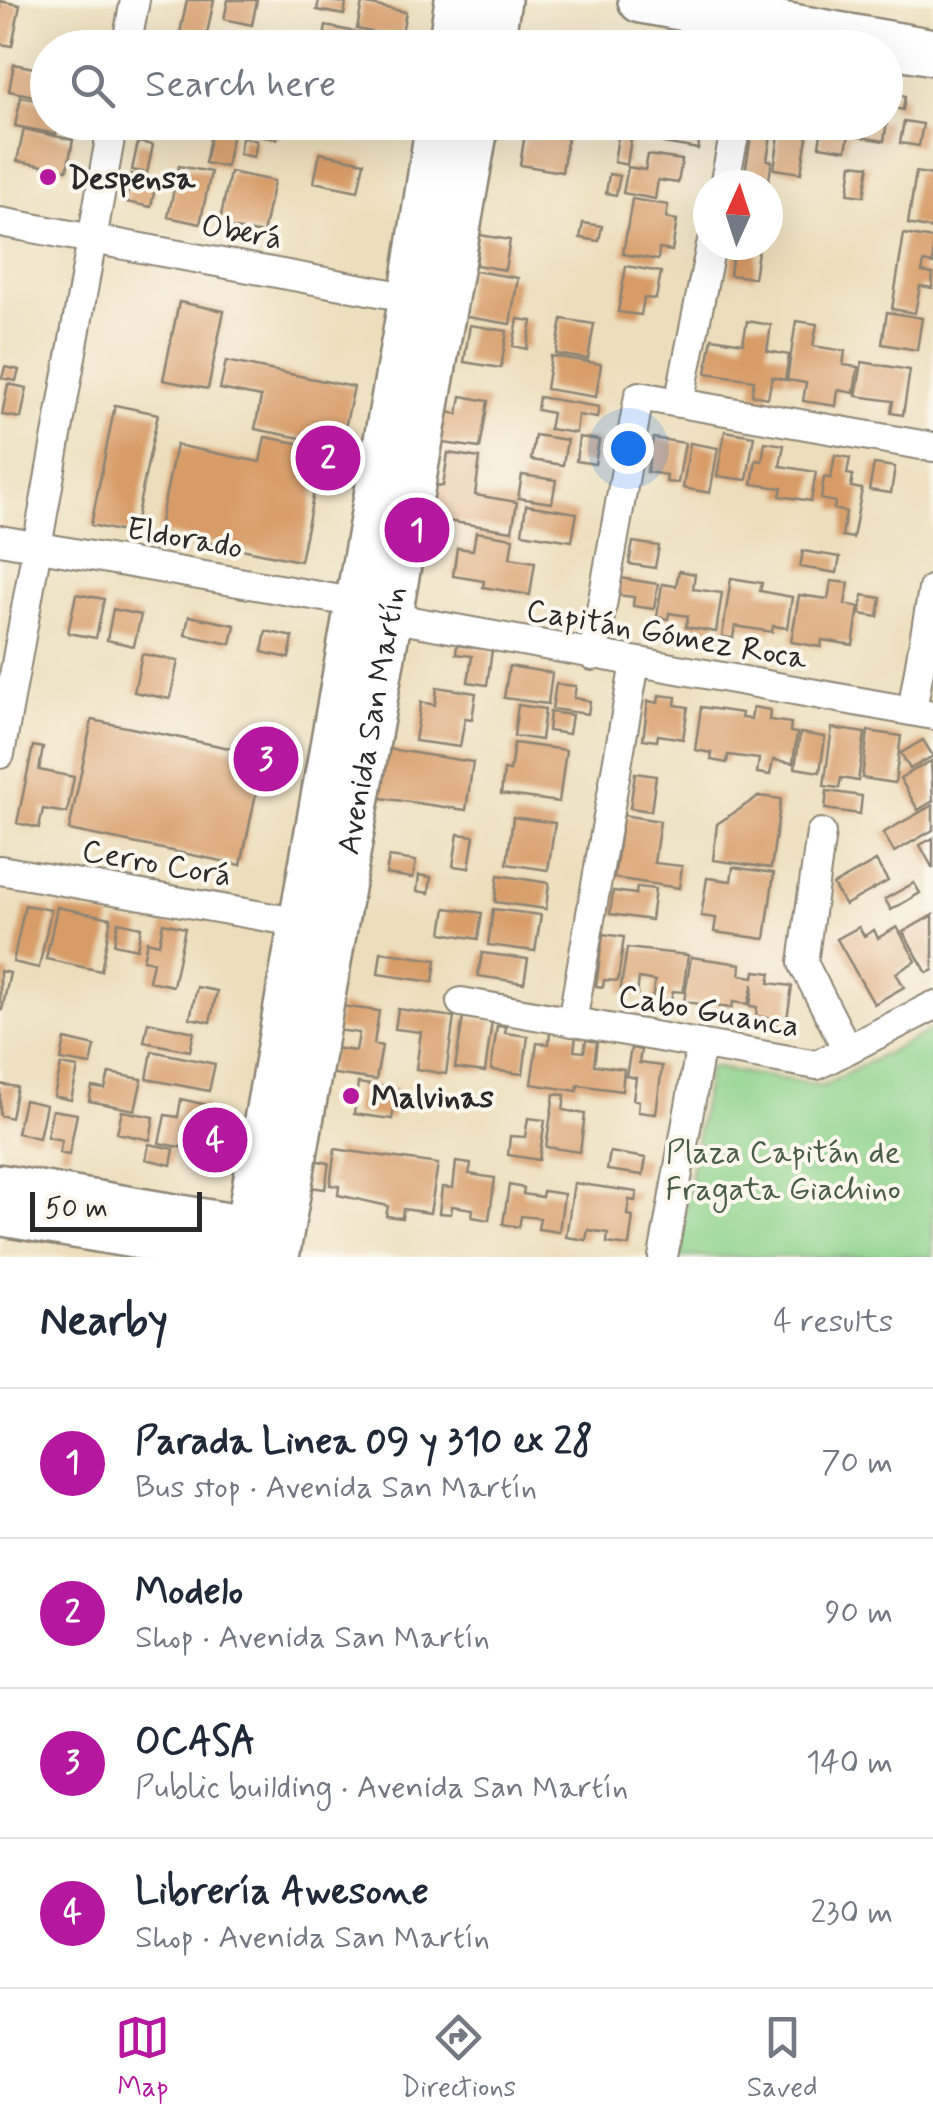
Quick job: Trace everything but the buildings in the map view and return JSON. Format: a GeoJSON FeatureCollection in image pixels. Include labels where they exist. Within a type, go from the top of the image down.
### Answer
{"type":"FeatureCollection","features":[{"type":"Feature","properties":{"kind":"main road"},"geometry":{"type":"LineString","coordinates":[[453,30],[458,0]]}},
{"type":"Feature","properties":{"kind":"main road"},"geometry":{"type":"LineString","coordinates":[[493,30],[498,0]]}},
{"type":"Feature","properties":{"kind":"main road"},"geometry":{"type":"LineString","coordinates":[[650,1],[740,30]]}},
{"type":"Feature","properties":{"kind":"main road"},"geometry":{"type":"LineString","coordinates":[[903,49],[933,52]]}},
{"type":"Feature","properties":{"kind":"main road","name":"Avenida San Martín"},"geometry":{"type":"LineString","coordinates":[[263,1251],[373,610],[436,140]]}},
{"type":"Feature","properties":{"kind":"main road","name":"Avenida San Martín"},"geometry":{"type":"LineString","coordinates":[[263,1251],[302,923],[472,140]]}},
{"type":"Feature","properties":{"kind":"main road"},"geometry":{"type":"LineString","coordinates":[[0,1184],[263,1251]]}},
{"type":"Feature","properties":{"kind":"main road"},"geometry":{"type":"LineString","coordinates":[[0,1215],[263,1251]]}},
{"type":"Feature","properties":{"kind":"street"},"geometry":{"type":"LineString","coordinates":[[129,30],[134,0]]}},
{"type":"Feature","properties":{"kind":"street"},"geometry":{"type":"LineString","coordinates":[[0,754],[110,140]]}},
{"type":"Feature","properties":{"kind":"street"},"geometry":{"type":"LineString","coordinates":[[727,170],[733,140]]}},
{"type":"Feature","properties":{"kind":"street","name":"Oberá"},"geometry":{"type":"LineString","coordinates":[[0,222],[412,298]]}},
{"type":"Feature","properties":{"kind":"street"},"geometry":{"type":"LineString","coordinates":[[679,403],[708,260]]}},
{"type":"Feature","properties":{"kind":"street"},"geometry":{"type":"LineString","coordinates":[[593,656],[639,396],[933,448]]}},
{"type":"Feature","properties":{"kind":"street","name":"Eldorado"},"geometry":{"type":"LineString","coordinates":[[0,540],[373,610]]}},
{"type":"Feature","properties":{"kind":"street"},"geometry":{"type":"LineString","coordinates":[[922,713],[933,589]]}},
{"type":"Feature","properties":{"kind":"street","name":"Capitán Gómez Roca"},"geometry":{"type":"LineString","coordinates":[[373,610],[593,656],[922,713]]}},
{"type":"Feature","properties":{"kind":"street"},"geometry":{"type":"LineString","coordinates":[[572,1022],[635,663]]}},
{"type":"Feature","properties":{"kind":"street"},"geometry":{"type":"LineString","coordinates":[[821,833],[803,963],[848,1049]]}},
{"type":"Feature","properties":{"kind":"street","name":"Cerro Corá"},"geometry":{"type":"LineString","coordinates":[[0,870],[302,923]]}},
{"type":"Feature","properties":{"kind":"street","name":"Cabo Guanca"},"geometry":{"type":"LineString","coordinates":[[461,1002],[817,1064],[933,1006]]}},
{"type":"Feature","properties":{"kind":"street"},"geometry":{"type":"LineString","coordinates":[[663,1257],[701,1044]]}},
{"type":"Feature","properties":{"kind":"green space","name":"Plaza Capitán de Fragata Giachino"},"geometry":{"type":"Polygon","coordinates":[[[933,1029],[933,1257],[677,1257],[709,1067],[823,1086],[933,1029]]]}},
{"type":"Feature","properties":{"kind":"place","name":"Despensa"},"geometry":{"type":"Point","coordinates":[48,177]}},
{"type":"Feature","properties":{"kind":"place","name":"Modelo"},"geometry":{"type":"Point","coordinates":[328,458]}},
{"type":"Feature","properties":{"kind":"place","name":"Parada Linea 09 y 310 ex 28"},"geometry":{"type":"Point","coordinates":[417,530]}},
{"type":"Feature","properties":{"kind":"place","name":"OCASA"},"geometry":{"type":"Point","coordinates":[266,759]}},
{"type":"Feature","properties":{"kind":"place","name":"Malvinas"},"geometry":{"type":"Point","coordinates":[351,1096]}},
{"type":"Feature","properties":{"kind":"place","name":"Librería Awesone"},"geometry":{"type":"Point","coordinates":[215,1140]}}]}
